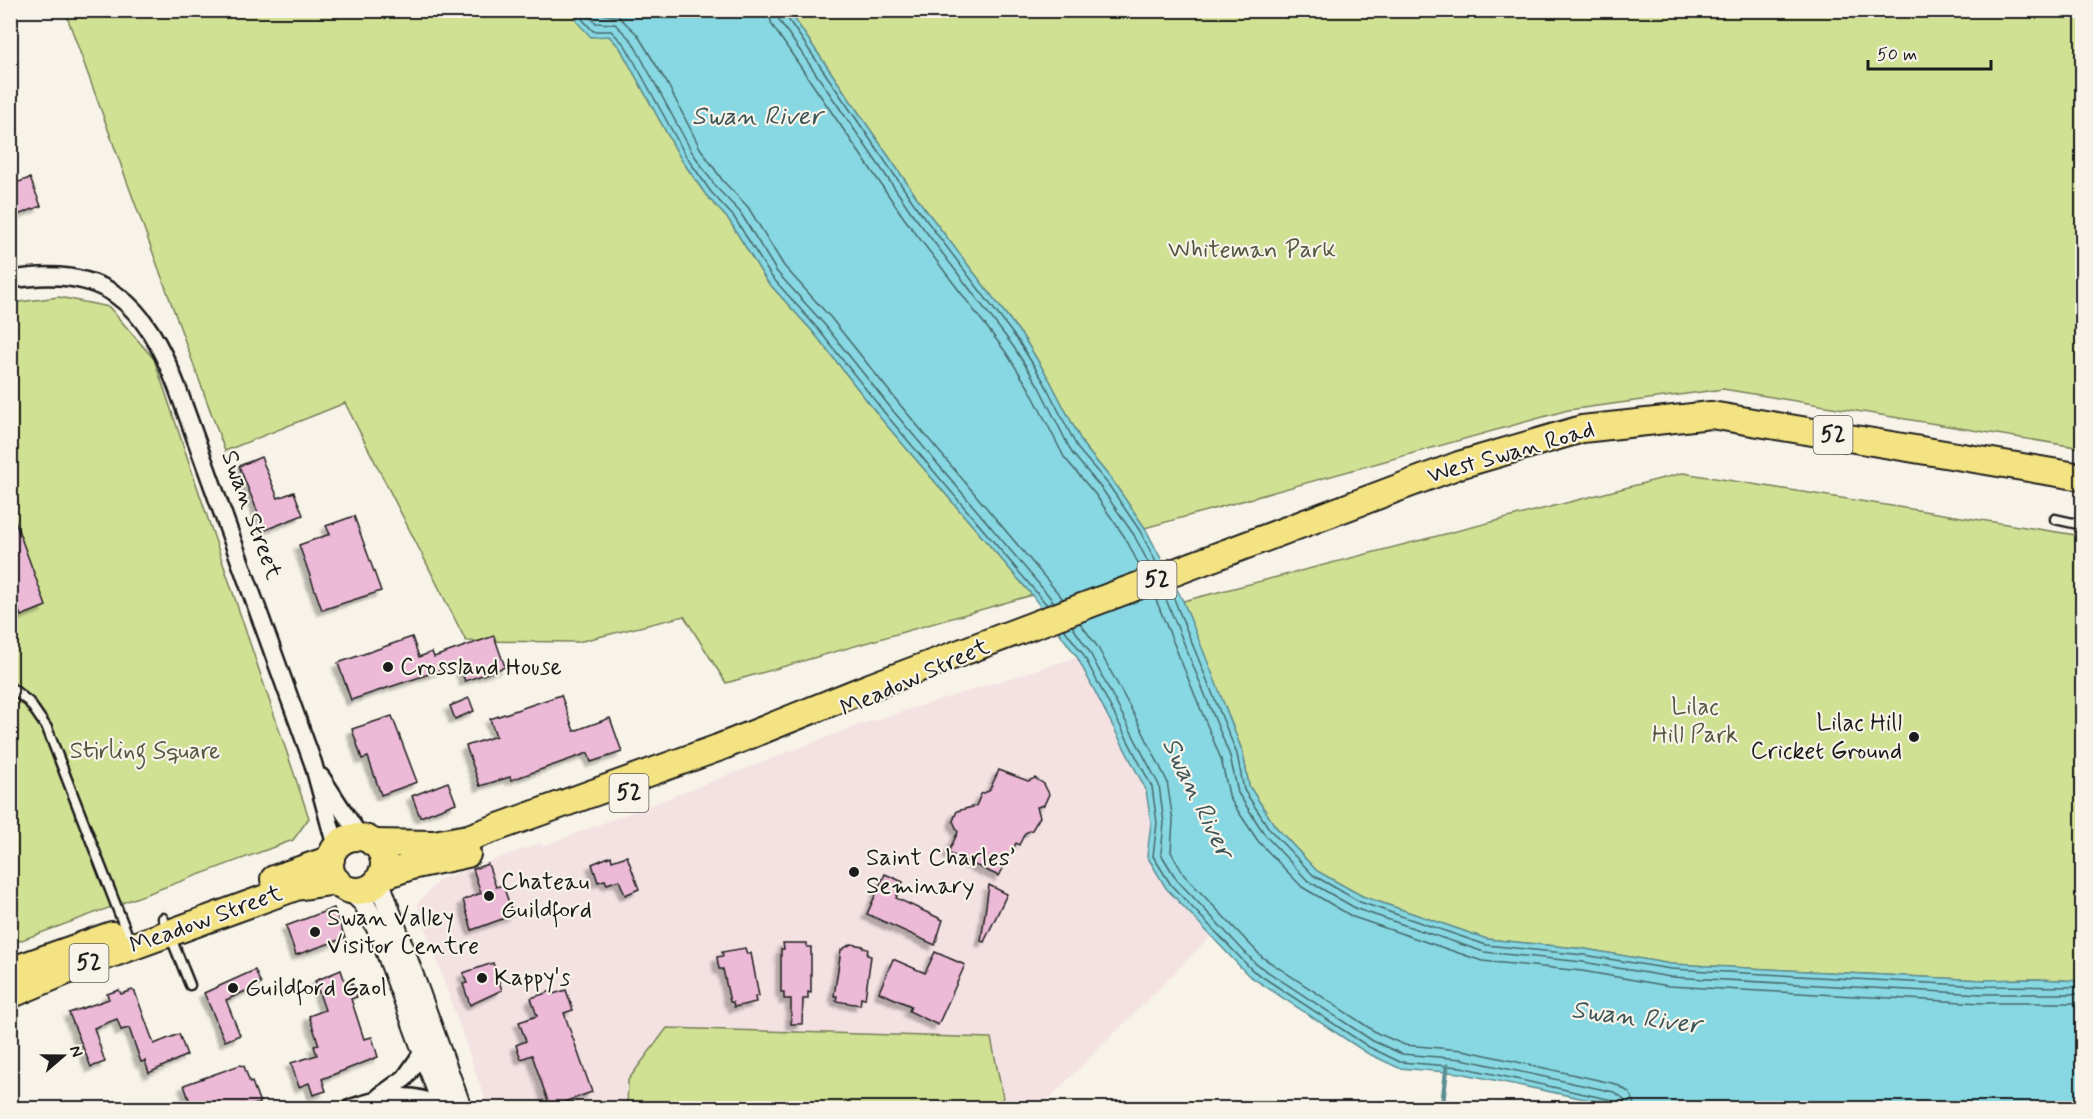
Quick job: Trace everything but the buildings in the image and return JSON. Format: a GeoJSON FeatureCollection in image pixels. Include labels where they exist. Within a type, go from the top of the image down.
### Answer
{"type":"FeatureCollection","features":[{"type":"Feature","properties":{"kind":"main road","name":"West Swan Road"},"geometry":{"type":"LineString","coordinates":[[999,640],[1459,465],[1582,429],[1711,415],[2082,477]]}},
{"type":"Feature","properties":{"kind":"main road","name":"Meadow Street"},"geometry":{"type":"LineString","coordinates":[[367,840],[434,844],[468,838],[718,748],[867,688],[999,640]]}},
{"type":"Feature","properties":{"kind":"main road","name":"Meadow Street"},"geometry":{"type":"LineString","coordinates":[[379,878],[411,866],[467,854],[755,747],[873,698],[999,640]]}},
{"type":"Feature","properties":{"kind":"main road","name":"52"},"geometry":{"type":"LineString","coordinates":[[367,840],[347,839],[338,869],[363,890],[379,878]]}},
{"type":"Feature","properties":{"kind":"main road"},"geometry":{"type":"LineString","coordinates":[[367,840],[383,861],[379,878]]}},
{"type":"Feature","properties":{"kind":"main road","name":"Meadow Street"},"geometry":{"type":"LineString","coordinates":[[10,971],[126,931],[166,925],[296,887],[338,869]]}},
{"type":"Feature","properties":{"kind":"main road","name":"Meadow Street"},"geometry":{"type":"LineString","coordinates":[[10,995],[166,925]]}},
{"type":"Feature","properties":{"kind":"street","name":"Swan Street"},"geometry":{"type":"LineString","coordinates":[[10,280],[33,276],[64,276],[92,283],[119,296],[146,322],[166,359],[313,763],[338,869],[364,903],[380,934],[442,1108]]}},
{"type":"Feature","properties":{"kind":"street","name":"Swan Street"},"geometry":{"type":"LineString","coordinates":[[313,763],[367,840]]}},
{"type":"Feature","properties":{"kind":"street"},"geometry":{"type":"LineString","coordinates":[[379,878],[461,1108]]}},
{"type":"Feature","properties":{"kind":"street"},"geometry":{"type":"LineString","coordinates":[[368,1102],[394,1088],[411,1070],[423,1052]]}},
{"type":"Feature","properties":{"kind":"street"},"geometry":{"type":"LineString","coordinates":[[351,1108],[387,1098],[413,1097],[442,1108]]}},
{"type":"Feature","properties":{"kind":"lane"},"geometry":{"type":"LineString","coordinates":[[2055,519],[2082,525]]}},
{"type":"Feature","properties":{"kind":"lane"},"geometry":{"type":"LineString","coordinates":[[10,687],[29,702],[47,728],[126,931]]}},
{"type":"Feature","properties":{"kind":"lane"},"geometry":{"type":"LineString","coordinates":[[166,925],[190,985]]}},
{"type":"Feature","properties":{"kind":"shaded area","name":"Saint Charles’ Seminary"},"geometry":{"type":"Polygon","coordinates":[[[1077,657],[1146,790],[1151,823],[1147,856],[1166,888],[1211,936],[1040,1108],[488,1108],[417,904],[440,879],[541,843],[543,846],[856,726],[1077,657]]]}},
{"type":"Feature","properties":{"kind":"green space"},"geometry":{"type":"Polygon","coordinates":[[[65,11],[576,11],[577,22],[609,36],[620,48],[681,159],[706,195],[729,220],[766,280],[814,333],[883,421],[1032,595],[726,683],[684,616],[578,642],[466,641],[345,403],[225,451],[65,11]]]}},
{"type":"Feature","properties":{"kind":"green space","name":"Whiteman Park"},"geometry":{"type":"Polygon","coordinates":[[[789,11],[2082,11],[2082,448],[1723,389],[1568,410],[1145,528],[1112,480],[1084,446],[1049,379],[1024,338],[922,205],[789,11]]]}},
{"type":"Feature","properties":{"kind":"green space","name":"Stirling Square"},"geometry":{"type":"Polygon","coordinates":[[[59,297],[109,307],[154,359],[309,818],[293,840],[11,944],[11,303],[59,297]]]}},
{"type":"Feature","properties":{"kind":"green space","name":"Lilac Hill Park"},"geometry":{"type":"Polygon","coordinates":[[[1683,473],[2082,536],[2082,981],[1983,980],[1671,964],[1585,949],[1487,939],[1362,896],[1317,871],[1275,826],[1249,786],[1243,753],[1183,601],[1683,473]]]}},
{"type":"Feature","properties":{"kind":"green space"},"geometry":{"type":"Polygon","coordinates":[[[667,1028],[991,1038],[1003,1097],[998,1108],[627,1108],[628,1080],[667,1028]]]}},
{"type":"Feature","properties":{"kind":"water","name":"Swan River"},"geometry":{"type":"Polygon","coordinates":[[[576,11],[789,11],[922,205],[1024,338],[1049,379],[1084,446],[1112,480],[1145,528],[1183,601],[1209,665],[1243,753],[1249,786],[1275,826],[1317,871],[1362,896],[1487,939],[1585,949],[1671,964],[1983,980],[2082,981],[2082,1108],[1628,1108],[1460,1073],[1399,1068],[1367,1053],[1248,975],[1166,888],[1147,856],[1151,823],[1146,790],[1077,657],[1032,595],[883,421],[814,333],[766,280],[729,220],[706,195],[681,159],[620,48],[609,36],[591,37],[577,22],[576,11]]]}},
{"type":"Feature","properties":{"kind":"waterway"},"geometry":{"type":"LineString","coordinates":[[1442,1108],[1447,1066]]}},
{"type":"Feature","properties":{"kind":"place","name":"Crossland House"},"geometry":{"type":"Point","coordinates":[388,667]}},
{"type":"Feature","properties":{"kind":"place","name":"Lilac Hill Cricket Ground"},"geometry":{"type":"Point","coordinates":[1914,737]}},
{"type":"Feature","properties":{"kind":"place","name":"Saint Charles’ Seminary"},"geometry":{"type":"Point","coordinates":[854,872]}},
{"type":"Feature","properties":{"kind":"place","name":"Chateau Guildford"},"geometry":{"type":"Point","coordinates":[489,896]}},
{"type":"Feature","properties":{"kind":"place","name":"Swan Valley Visitor Centre"},"geometry":{"type":"Point","coordinates":[315,932]}},
{"type":"Feature","properties":{"kind":"place","name":"Kappy's"},"geometry":{"type":"Point","coordinates":[482,978]}},
{"type":"Feature","properties":{"kind":"place","name":"Guildford Gaol"},"geometry":{"type":"Point","coordinates":[233,988]}}]}
